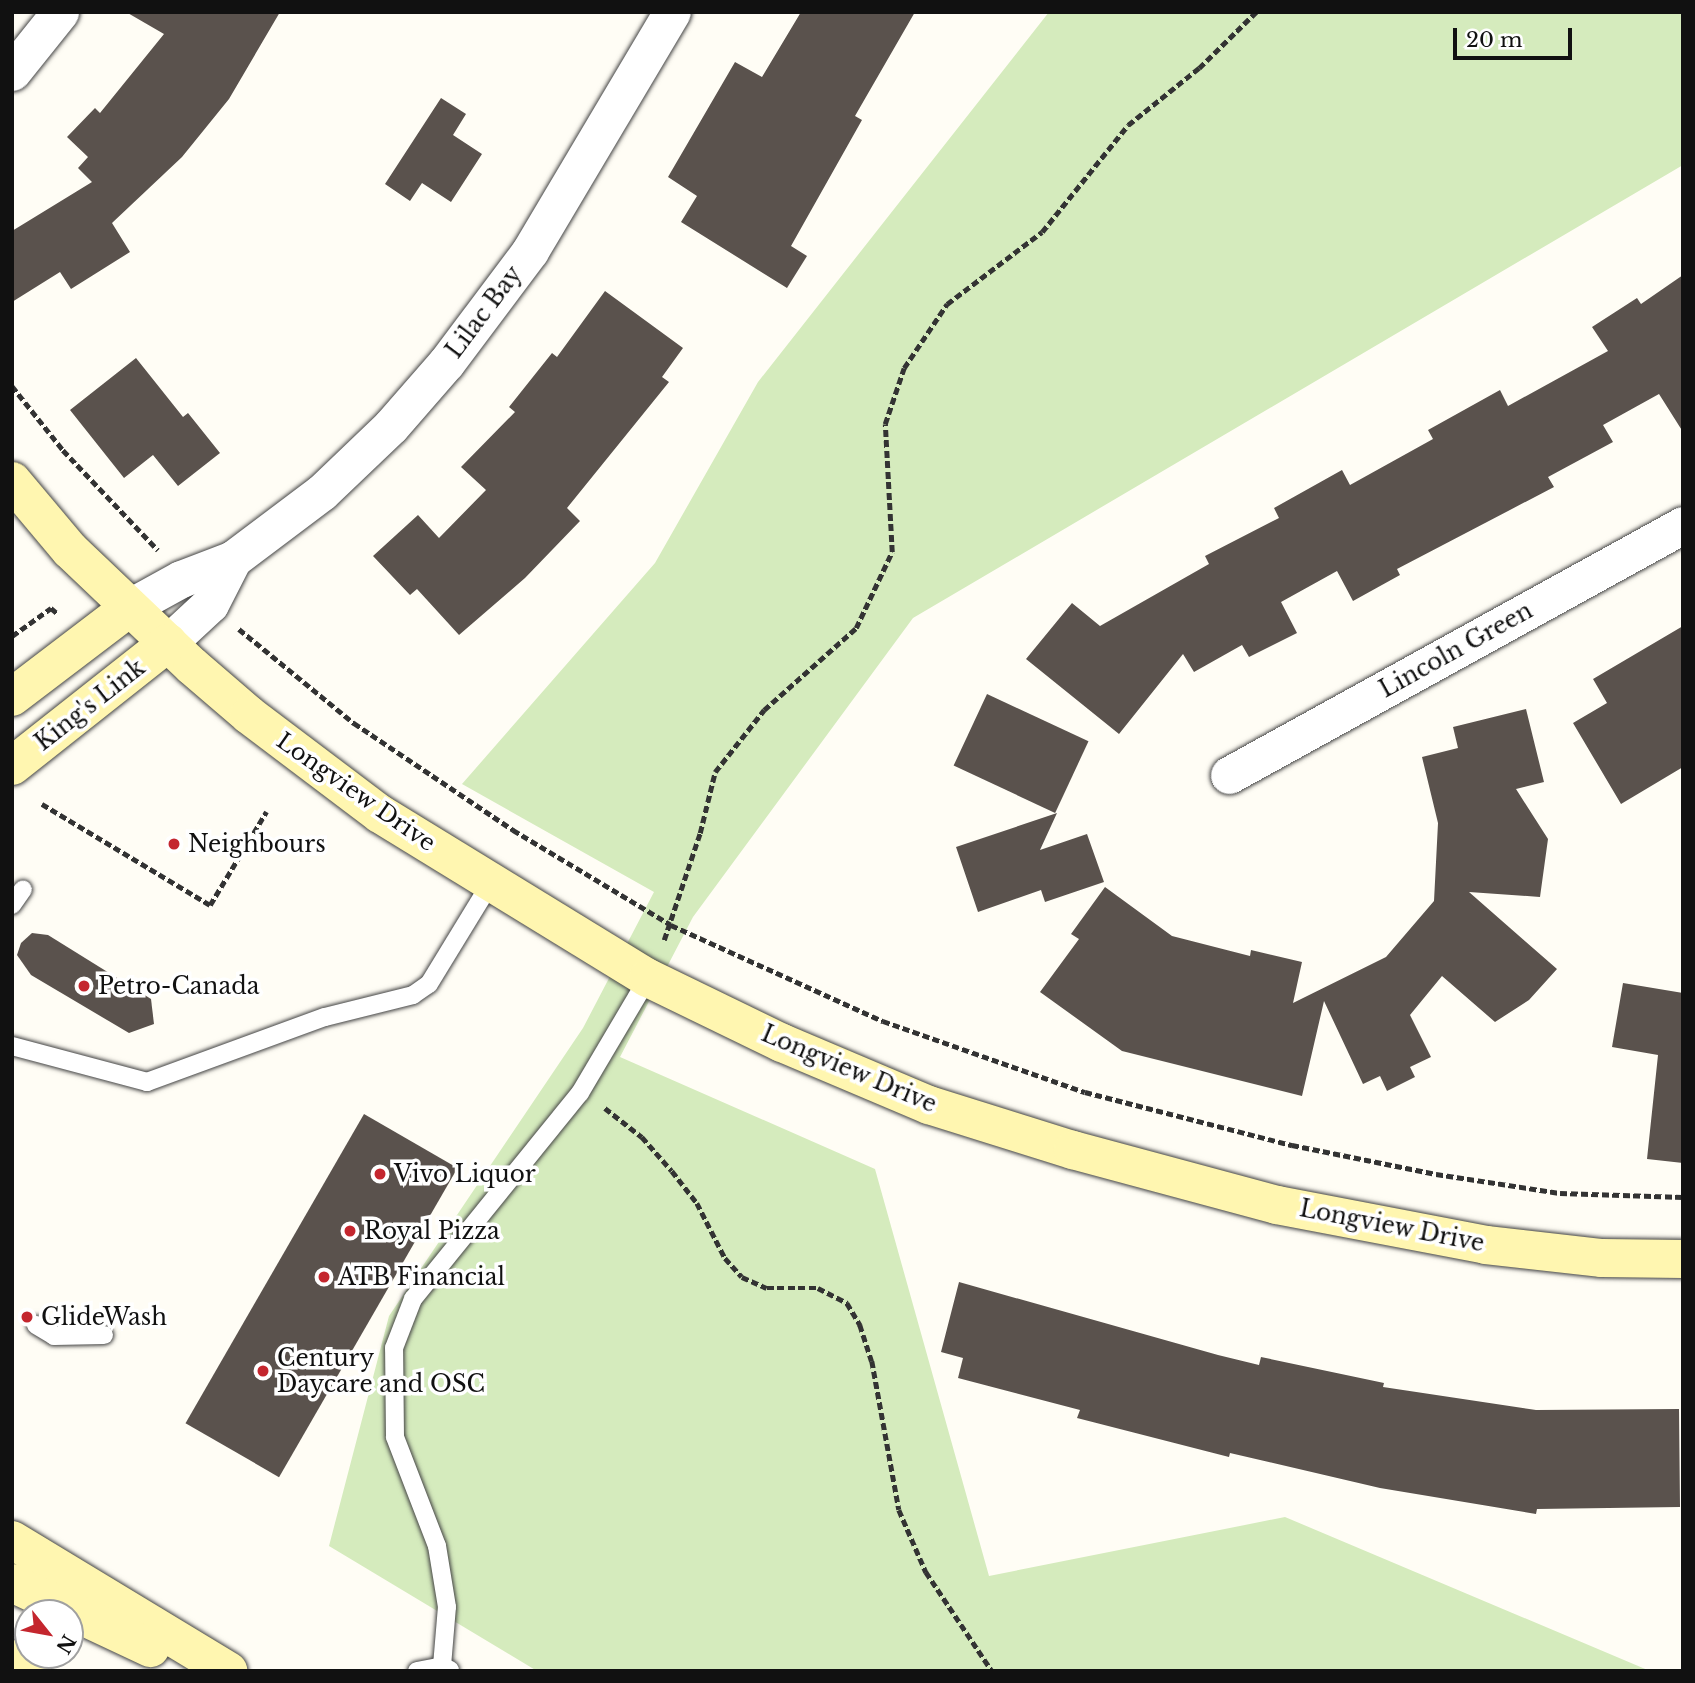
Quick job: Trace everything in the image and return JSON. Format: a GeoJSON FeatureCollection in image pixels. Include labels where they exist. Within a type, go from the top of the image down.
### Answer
{"type":"FeatureCollection","features":[{"type":"Feature","properties":{"kind":"street"},"geometry":{"type":"LineString","coordinates":[[12,72],[60,12]]}},
{"type":"Feature","properties":{"kind":"street","name":"Lilac Bay"},"geometry":{"type":"LineString","coordinates":[[130,607],[181,579],[233,559],[322,492],[391,426],[446,363],[530,251],[672,12]]}},
{"type":"Feature","properties":{"kind":"street","name":"Longview Drive"},"geometry":{"type":"LineString","coordinates":[[12,481],[69,550],[168,643],[249,715],[317,767],[490,884],[648,978],[782,1043],[929,1105],[1166,1176],[1277,1205],[1486,1245],[1602,1258],[1683,1259]]}},
{"type":"Feature","properties":{"kind":"street","name":"Lincoln Green"},"geometry":{"type":"LineString","coordinates":[[1229,775],[1683,525]]}},
{"type":"Feature","properties":{"kind":"street","name":"Lilac Bay"},"geometry":{"type":"LineString","coordinates":[[168,643],[210,604],[233,559]]}},
{"type":"Feature","properties":{"kind":"street"},"geometry":{"type":"LineString","coordinates":[[12,697],[130,607]]}},
{"type":"Feature","properties":{"kind":"street","name":"King's Link"},"geometry":{"type":"LineString","coordinates":[[12,766],[168,643]]}},
{"type":"Feature","properties":{"kind":"street"},"geometry":{"type":"LineString","coordinates":[[12,1540],[228,1671]]}},
{"type":"Feature","properties":{"kind":"street"},"geometry":{"type":"LineString","coordinates":[[12,1583],[200,1671]]}},
{"type":"Feature","properties":{"kind":"street"},"geometry":{"type":"LineString","coordinates":[[12,1659],[32,1671]]}},
{"type":"Feature","properties":{"kind":"lane"},"geometry":{"type":"LineString","coordinates":[[12,1046],[147,1082],[325,1017],[413,995],[429,984],[490,884]]}},
{"type":"Feature","properties":{"kind":"lane"},"geometry":{"type":"LineString","coordinates":[[12,905],[23,889]]}},
{"type":"Feature","properties":{"kind":"lane"},"geometry":{"type":"LineString","coordinates":[[417,1671],[447,1668],[447,1607],[437,1546],[395,1437],[394,1348],[413,1300],[580,1093],[648,978]]}},
{"type":"Feature","properties":{"kind":"lane"},"geometry":{"type":"LineString","coordinates":[[36,1325],[54,1336],[104,1335]]}},
{"type":"Feature","properties":{"kind":"path"},"geometry":{"type":"LineString","coordinates":[[648,978],[671,925],[715,772],[764,710],[856,628],[892,552],[885,424],[904,368],[947,304],[1042,232],[1128,125],[1199,68],[1255,12]]}},
{"type":"Feature","properties":{"kind":"path"},"geometry":{"type":"LineString","coordinates":[[12,386],[63,450],[181,579]]}},
{"type":"Feature","properties":{"kind":"path"},"geometry":{"type":"LineString","coordinates":[[210,604],[289,673],[423,773],[671,925],[776,975],[945,1045],[1182,1119],[1436,1174],[1560,1193],[1683,1197]]}},
{"type":"Feature","properties":{"kind":"path"},"geometry":{"type":"LineString","coordinates":[[12,636],[51,608]]}},
{"type":"Feature","properties":{"kind":"path"},"geometry":{"type":"LineString","coordinates":[[42,804],[210,905],[266,812]]}},
{"type":"Feature","properties":{"kind":"path"},"geometry":{"type":"LineString","coordinates":[[580,1093],[613,1113],[649,1146],[697,1203],[725,1258],[742,1277],[766,1288],[818,1288],[847,1303],[860,1325],[872,1361],[899,1510],[926,1572],[992,1671]]}},
{"type":"Feature","properties":{"kind":"green space"},"geometry":{"type":"Polygon","coordinates":[[[1049,12],[1683,12],[1683,165],[913,618],[693,917],[620,1057],[875,1169],[989,1576],[1285,1517],[1650,1671],[537,1671],[329,1546],[389,1316],[583,1028],[654,892],[462,784],[655,563],[758,382],[1049,12]]]}},
{"type":"Feature","properties":{"kind":"building"},"geometry":{"type":"Polygon","coordinates":[[[126,12],[280,12],[229,99],[182,157],[112,223],[130,252],[71,289],[60,272],[12,302],[12,231],[92,182],[78,168],[88,157],[67,137],[95,108],[100,113],[164,34],[126,12]]]}},
{"type":"Feature","properties":{"kind":"building"},"geometry":{"type":"Polygon","coordinates":[[[801,12],[915,12],[855,116],[862,120],[791,246],[807,256],[787,288],[681,222],[697,196],[668,177],[735,62],[762,77],[801,12]]]}},
{"type":"Feature","properties":{"kind":"building"},"geometry":{"type":"Polygon","coordinates":[[[441,98],[466,114],[453,135],[482,154],[451,202],[422,183],[410,201],[385,184],[441,98]]]}},
{"type":"Feature","properties":{"kind":"building"},"geometry":{"type":"Polygon","coordinates":[[[1683,275],[1683,432],[1659,394],[1603,425],[1613,442],[1548,477],[1554,487],[1397,569],[1400,575],[1353,601],[1337,571],[1281,602],[1297,633],[1249,657],[1242,645],[1194,672],[1183,654],[1119,734],[1026,659],[1072,603],[1100,626],[1209,564],[1205,556],[1279,518],[1274,508],[1342,470],[1350,485],[1433,439],[1428,430],[1500,390],[1508,406],[1608,351],[1592,327],[1637,298],[1641,304],[1683,275]]]}},
{"type":"Feature","properties":{"kind":"building"},"geometry":{"type":"Polygon","coordinates":[[[605,291],[683,348],[662,377],[669,382],[567,508],[580,521],[525,578],[459,635],[417,589],[410,595],[373,556],[418,515],[439,538],[486,490],[461,467],[515,412],[509,407],[552,353],[557,357],[605,291]]]}},
{"type":"Feature","properties":{"kind":"building"},"geometry":{"type":"Polygon","coordinates":[[[136,358],[183,417],[188,413],[220,453],[178,486],[153,455],[124,478],[70,410],[136,358]]]}},
{"type":"Feature","properties":{"kind":"building"},"geometry":{"type":"Polygon","coordinates":[[[1683,626],[1683,767],[1621,804],[1573,723],[1607,703],[1593,679],[1683,626]]]}},
{"type":"Feature","properties":{"kind":"building"},"geometry":{"type":"Polygon","coordinates":[[[987,694],[1089,741],[1055,813],[954,766],[987,694]]]}},
{"type":"Feature","properties":{"kind":"building"},"geometry":{"type":"Polygon","coordinates":[[[1526,709],[1544,782],[1516,789],[1548,839],[1540,897],[1469,892],[1557,969],[1529,1000],[1495,1022],[1442,976],[1410,1015],[1431,1057],[1410,1067],[1415,1077],[1387,1091],[1380,1076],[1363,1084],[1324,1001],[1302,1096],[1122,1051],[1040,992],[1079,939],[1071,934],[1105,887],[1172,936],[1250,956],[1251,950],[1302,962],[1293,1003],[1386,957],[1434,901],[1438,823],[1422,757],[1458,748],[1453,727],[1526,709]]]}},
{"type":"Feature","properties":{"kind":"building"},"geometry":{"type":"Polygon","coordinates":[[[1057,813],[1040,850],[1087,834],[1104,882],[1045,902],[1041,890],[978,912],[956,847],[1057,813]]]}},
{"type":"Feature","properties":{"kind":"building"},"geometry":{"type":"Polygon","coordinates":[[[32,933],[48,935],[151,999],[154,1024],[129,1033],[31,975],[17,955],[21,943],[32,933]]]}},
{"type":"Feature","properties":{"kind":"building"},"geometry":{"type":"Polygon","coordinates":[[[1623,983],[1683,993],[1683,1163],[1647,1159],[1658,1055],[1612,1047],[1623,983]]]}},
{"type":"Feature","properties":{"kind":"building"},"geometry":{"type":"Polygon","coordinates":[[[364,1114],[458,1168],[279,1477],[186,1423],[364,1114]]]}},
{"type":"Feature","properties":{"kind":"building"},"geometry":{"type":"Polygon","coordinates":[[[959,1282],[1218,1355],[1259,1365],[1261,1357],[1384,1383],[1383,1387],[1536,1410],[1679,1409],[1680,1507],[1537,1509],[1536,1514],[1380,1488],[1230,1453],[1229,1457],[1077,1418],[1080,1410],[958,1378],[963,1358],[941,1352],[959,1282]]]}},
{"type":"Feature","properties":{"kind":"place","name":"Neighbours"},"geometry":{"type":"Point","coordinates":[174,844]}},
{"type":"Feature","properties":{"kind":"place","name":"Petro-Canada"},"geometry":{"type":"Point","coordinates":[84,986]}},
{"type":"Feature","properties":{"kind":"place","name":"Vivo Liquor"},"geometry":{"type":"Point","coordinates":[380,1174]}},
{"type":"Feature","properties":{"kind":"place","name":"Royal Pizza"},"geometry":{"type":"Point","coordinates":[350,1231]}},
{"type":"Feature","properties":{"kind":"place","name":"ATB Financial"},"geometry":{"type":"Point","coordinates":[324,1277]}},
{"type":"Feature","properties":{"kind":"place","name":"GlideWash"},"geometry":{"type":"Point","coordinates":[27,1317]}},
{"type":"Feature","properties":{"kind":"place","name":"Century Daycare and OSC"},"geometry":{"type":"Point","coordinates":[263,1371]}}]}
